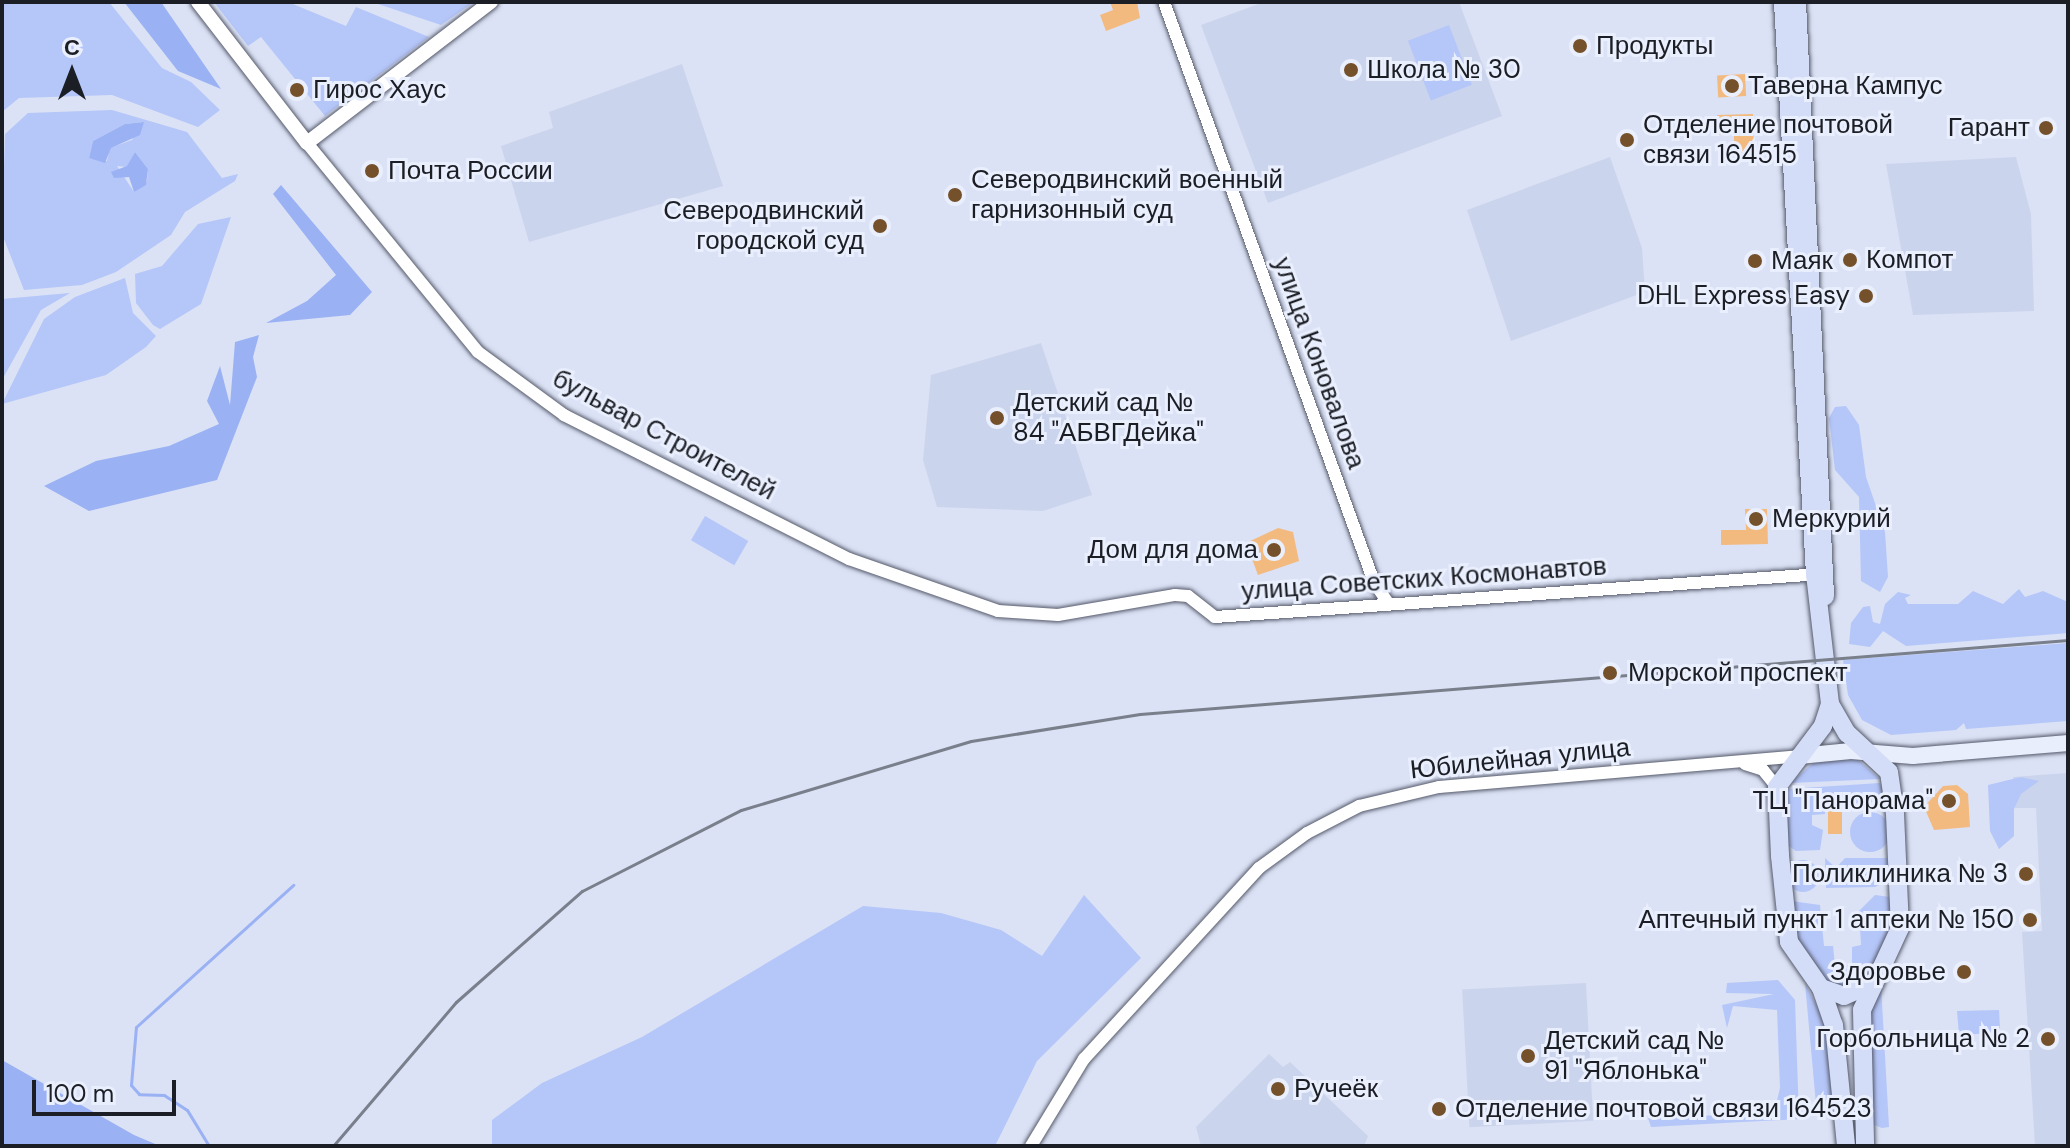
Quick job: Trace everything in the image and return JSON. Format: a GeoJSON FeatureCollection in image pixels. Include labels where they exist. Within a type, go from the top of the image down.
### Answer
{"type":"FeatureCollection","features":[{"type":"Feature","properties":{"kind":"main road"},"geometry":{"type":"LineString","coordinates":[[1790,9],[1830,704],[1823,726],[1777,787],[1785,931],[1821,988],[1839,1052],[1846,1146]]}},
{"type":"Feature","properties":{"kind":"main road"},"geometry":{"type":"LineString","coordinates":[[1830,704],[1842,726],[1872,754],[1892,781],[1900,928],[1862,1010],[1859,1050],[1865,1146]]}},
{"type":"Feature","properties":{"kind":"main road","name":"Юбилейная улица"},"geometry":{"type":"LineString","coordinates":[[1799,756],[1913,756],[2068,743]]}},
{"type":"Feature","properties":{"kind":"main road"},"geometry":{"type":"LineString","coordinates":[[1892,781],[1913,756]]}},
{"type":"Feature","properties":{"kind":"main road"},"geometry":{"type":"LineString","coordinates":[[1821,988],[1844,996],[1873,983]]}},
{"type":"Feature","properties":{"kind":"main road"},"geometry":{"type":"LineString","coordinates":[[1839,1052],[1859,1050]]}},
{"type":"Feature","properties":{"kind":"street","name":"бульвар Строителей"},"geometry":{"type":"LineString","coordinates":[[198,2],[307,143],[491,364],[564,415],[849,559]]}},
{"type":"Feature","properties":{"kind":"street"},"geometry":{"type":"LineString","coordinates":[[307,143],[491,2]]}},
{"type":"Feature","properties":{"kind":"street","name":"улица Коновалова"},"geometry":{"type":"LineString","coordinates":[[1164,2],[1374,582],[1387,601]]}},
{"type":"Feature","properties":{"kind":"street","name":"улица Советских Космонавтов"},"geometry":{"type":"LineString","coordinates":[[849,559],[998,611],[1058,615],[1175,595],[1188,596],[1215,617],[1387,601],[1822,574]]}},
{"type":"Feature","properties":{"kind":"street","name":"Юбилейная улица"},"geometry":{"type":"LineString","coordinates":[[1031,1146],[1084,1059],[1259,868],[1307,833],[1359,806],[1439,787],[1799,756]]}},
{"type":"Feature","properties":{"kind":"street"},"geometry":{"type":"LineString","coordinates":[[1741,763],[1763,770],[1777,787]]}},
{"type":"Feature","properties":{"kind":"shaded area"},"geometry":{"type":"Polygon","coordinates":[[[2,2],[109,2],[162,68],[191,82],[220,110],[198,127],[112,95],[19,98],[2,112],[2,2]]]}},
{"type":"Feature","properties":{"kind":"shaded area"},"geometry":{"type":"Polygon","coordinates":[[[124,2],[161,2],[221,89],[178,71],[124,2]]]}},
{"type":"Feature","properties":{"kind":"shaded area"},"geometry":{"type":"Polygon","coordinates":[[[214,2],[288,2],[346,26],[356,7],[429,37],[325,116],[261,37],[248,46],[214,2]]]}},
{"type":"Feature","properties":{"kind":"shaded area"},"geometry":{"type":"Polygon","coordinates":[[[372,2],[474,2],[441,25],[372,2]]]}},
{"type":"Feature","properties":{"kind":"shaded area","name":"Школа № 30"},"geometry":{"type":"Polygon","coordinates":[[[1264,2],[1459,2],[1502,116],[1268,203],[1201,25],[1264,2]]]}},
{"type":"Feature","properties":{"kind":"shaded area"},"geometry":{"type":"Polygon","coordinates":[[[1449,25],[1472,85],[1431,101],[1408,41],[1449,25]]]}},
{"type":"Feature","properties":{"kind":"shaded area"},"geometry":{"type":"Polygon","coordinates":[[[682,64],[723,186],[529,242],[501,146],[553,128],[549,112],[682,64]]]}},
{"type":"Feature","properties":{"kind":"shaded area"},"geometry":{"type":"Polygon","coordinates":[[[112,110],[187,132],[222,178],[238,174],[235,181],[185,212],[171,235],[116,272],[82,285],[24,290],[2,234],[5,134],[28,113],[112,110]],[[143,122],[125,124],[93,141],[89,158],[107,161],[110,148],[132,140],[143,122]],[[135,152],[127,167],[117,166],[134,192],[147,181],[148,169],[135,152]]]}},
{"type":"Feature","properties":{"kind":"shaded area"},"geometry":{"type":"Polygon","coordinates":[[[144,122],[140,135],[111,148],[105,163],[89,158],[93,141],[125,124],[144,122]]]}},
{"type":"Feature","properties":{"kind":"shaded area"},"geometry":{"type":"Polygon","coordinates":[[[135,152],[148,169],[146,185],[134,192],[129,177],[114,178],[111,172],[127,166],[135,152]]]}},
{"type":"Feature","properties":{"kind":"shaded area"},"geometry":{"type":"Polygon","coordinates":[[[1610,157],[1642,248],[1645,292],[1511,341],[1467,210],[1610,157]]]}},
{"type":"Feature","properties":{"kind":"shaded area"},"geometry":{"type":"Polygon","coordinates":[[[2016,157],[2031,214],[2034,311],[1913,315],[1886,164],[2016,157]]]}},
{"type":"Feature","properties":{"kind":"shaded area"},"geometry":{"type":"Polygon","coordinates":[[[281,185],[372,292],[350,315],[266,323],[307,301],[336,275],[273,194],[281,185]]]}},
{"type":"Feature","properties":{"kind":"shaded area"},"geometry":{"type":"Polygon","coordinates":[[[231,217],[201,304],[160,329],[153,325],[136,303],[135,274],[162,266],[198,224],[231,217]]]}},
{"type":"Feature","properties":{"kind":"shaded area"},"geometry":{"type":"Polygon","coordinates":[[[125,278],[133,313],[156,336],[146,347],[106,375],[2,404],[44,319],[75,297],[125,278]]]}},
{"type":"Feature","properties":{"kind":"shaded area"},"geometry":{"type":"Polygon","coordinates":[[[70,293],[41,310],[2,380],[2,299],[70,293]]]}},
{"type":"Feature","properties":{"kind":"shaded area"},"geometry":{"type":"Polygon","coordinates":[[[259,335],[253,357],[257,377],[217,480],[89,511],[44,486],[96,461],[169,446],[219,424],[207,401],[220,366],[230,405],[235,342],[259,335]]]}},
{"type":"Feature","properties":{"kind":"shaded area","name":"Детский сад № 84 \"АБВГДейка\""},"geometry":{"type":"Polygon","coordinates":[[[1041,343],[1092,495],[1043,511],[937,507],[923,460],[931,375],[1041,343]]]}},
{"type":"Feature","properties":{"kind":"shaded area"},"geometry":{"type":"Polygon","coordinates":[[[1846,406],[1859,425],[1866,477],[1885,532],[1888,577],[1880,592],[1861,581],[1859,497],[1835,470],[1829,418],[1835,407],[1846,406]]]}},
{"type":"Feature","properties":{"kind":"shaded area"},"geometry":{"type":"Polygon","coordinates":[[[705,516],[748,541],[734,565],[691,540],[705,516]]]}},
{"type":"Feature","properties":{"kind":"shaded area"},"geometry":{"type":"Polygon","coordinates":[[[2019,589],[2025,597],[2043,591],[2068,602],[2068,633],[1906,646],[1883,631],[1870,647],[1849,644],[1851,623],[1863,607],[1870,606],[1873,622],[1880,624],[1885,604],[1898,592],[1911,595],[1905,598],[1908,604],[1958,604],[1973,591],[2003,604],[2019,589]]]}},
{"type":"Feature","properties":{"kind":"shaded area"},"geometry":{"type":"Polygon","coordinates":[[[2068,643],[2068,721],[1966,729],[1964,723],[1956,730],[1891,735],[1862,720],[1848,695],[1843,660],[2068,643]]]}},
{"type":"Feature","properties":{"kind":"shaded area"},"geometry":{"type":"Polygon","coordinates":[[[1818,759],[1857,759],[1880,779],[1790,783],[1818,759]]]}},
{"type":"Feature","properties":{"kind":"shaded area","name":"Горбольница № 2"},"geometry":{"type":"Polygon","coordinates":[[[2068,773],[2068,1146],[2035,1146],[2022,932],[2042,931],[2036,808],[2015,808],[2013,777],[2068,773]]]}},
{"type":"Feature","properties":{"kind":"shaded area"},"geometry":{"type":"Polygon","coordinates":[[[2021,777],[2039,781],[2021,794],[2014,809],[2014,836],[1999,849],[1990,831],[1988,785],[2021,777]]]}},
{"type":"Feature","properties":{"kind":"shaded area"},"geometry":{"type":"Polygon","coordinates":[[[1880,783],[1885,793],[1881,801],[1825,806],[1825,814],[1812,815],[1812,825],[1823,830],[1820,850],[1796,851],[1787,845],[1787,789],[1880,783]]]}},
{"type":"Feature","properties":{"kind":"shaded area"},"geometry":{"type":"Polygon","coordinates":[[[1870,812],[1884,818],[1890,832],[1884,846],[1870,852],[1856,846],[1850,832],[1856,818],[1870,812]]]}},
{"type":"Feature","properties":{"kind":"shaded area"},"geometry":{"type":"Polygon","coordinates":[[[1825,858],[1836,868],[1845,858],[1887,858],[1891,879],[1875,887],[1826,888],[1825,858]]]}},
{"type":"Feature","properties":{"kind":"shaded area"},"geometry":{"type":"Polygon","coordinates":[[[1803,860],[1815,864],[1819,876],[1815,888],[1803,892],[1791,888],[1787,876],[1791,864],[1803,860]]]}},
{"type":"Feature","properties":{"kind":"shaded area"},"geometry":{"type":"Polygon","coordinates":[[[1084,895],[1141,958],[1037,1061],[995,1146],[492,1146],[492,1120],[542,1083],[642,1037],[863,906],[941,913],[1001,930],[1042,956],[1084,895]]]}},
{"type":"Feature","properties":{"kind":"shaded area"},"geometry":{"type":"Polygon","coordinates":[[[1875,895],[1890,897],[1894,923],[1879,962],[1861,985],[1833,988],[1795,949],[1791,901],[1820,905],[1824,946],[1833,946],[1835,965],[1852,965],[1852,947],[1861,945],[1859,911],[1875,895]]]}},
{"type":"Feature","properties":{"kind":"shaded area"},"geometry":{"type":"Polygon","coordinates":[[[1778,980],[1795,1000],[1799,1119],[1651,1127],[1648,1118],[1774,1113],[1780,1088],[1777,1010],[1733,1006],[1727,1028],[1722,1005],[1774,994],[1726,993],[1727,983],[1778,980]]]}},
{"type":"Feature","properties":{"kind":"shaded area","name":"Детский сад № 91 \"Яблонька\""},"geometry":{"type":"Polygon","coordinates":[[[1586,983],[1593,1121],[1469,1127],[1462,989],[1586,983]]]}},
{"type":"Feature","properties":{"kind":"shaded area"},"geometry":{"type":"Polygon","coordinates":[[[1805,983],[1826,1024],[1834,1111],[1825,1116],[1817,1115],[1805,983]]]}},
{"type":"Feature","properties":{"kind":"shaded area"},"geometry":{"type":"Polygon","coordinates":[[[1881,985],[1889,1127],[1882,1128],[1872,1124],[1870,1006],[1881,985]]]}},
{"type":"Feature","properties":{"kind":"shaded area"},"geometry":{"type":"Polygon","coordinates":[[[1999,1010],[2000,1028],[1993,1033],[1959,1035],[1957,1011],[1999,1010]]]}},
{"type":"Feature","properties":{"kind":"shaded area","name":"Ручеёк"},"geometry":{"type":"Polygon","coordinates":[[[1269,1054],[1283,1067],[1290,1062],[1368,1136],[1364,1146],[1201,1146],[1196,1127],[1269,1054]]]}},
{"type":"Feature","properties":{"kind":"shaded area"},"geometry":{"type":"Polygon","coordinates":[[[2,1060],[134,1135],[160,1146],[2,1146],[2,1060]]]}},
{"type":"Feature","properties":{"kind":"building"},"geometry":{"type":"Polygon","coordinates":[[[1110,2],[1137,2],[1140,18],[1106,31],[1100,15],[1113,10],[1110,2]]]}},
{"type":"Feature","properties":{"kind":"building","name":"Таверна Кампус"},"geometry":{"type":"Polygon","coordinates":[[[1745,74],[1746,96],[1718,97],[1717,75],[1745,74]]]}},
{"type":"Feature","properties":{"kind":"building"},"geometry":{"type":"Polygon","coordinates":[[[1753,114],[1754,154],[1734,155],[1734,134],[1718,135],[1717,115],[1753,114]]]}},
{"type":"Feature","properties":{"kind":"building","name":"Меркурий"},"geometry":{"type":"Polygon","coordinates":[[[1745,509],[1767,509],[1768,544],[1721,545],[1721,530],[1746,530],[1745,509]]]}},
{"type":"Feature","properties":{"kind":"building","name":"Дом для дома"},"geometry":{"type":"Polygon","coordinates":[[[1278,528],[1293,532],[1299,561],[1258,575],[1246,543],[1278,528]]]}},
{"type":"Feature","properties":{"kind":"building","name":"ТЦ \"Панорама\""},"geometry":{"type":"Polygon","coordinates":[[[1957,785],[1968,794],[1970,827],[1934,830],[1924,807],[1943,786],[1957,785]]]}},
{"type":"Feature","properties":{"kind":"building"},"geometry":{"type":"Polygon","coordinates":[[[1828,810],[1842,810],[1842,834],[1828,834],[1828,810]]]}},
{"type":"Feature","properties":{"kind":"waterway"},"geometry":{"type":"LineString","coordinates":[[209,1146],[187,1110],[164,1095],[139,1094],[131,1085],[136,1027],[293,885]]}},
{"type":"Feature","properties":{"kind":"railway"},"geometry":{"type":"LineString","coordinates":[[333,1146],[456,1002],[582,891],[741,810],[971,741],[1140,714],[2068,640]]}},
{"type":"Feature","properties":{"kind":"place","name":"Продукты"},"geometry":{"type":"Point","coordinates":[1580,46]}},
{"type":"Feature","properties":{"kind":"place","name":"Школа № 30"},"geometry":{"type":"Point","coordinates":[1351,70]}},
{"type":"Feature","properties":{"kind":"place","name":"Таверна Кампус"},"geometry":{"type":"Point","coordinates":[1732,86]}},
{"type":"Feature","properties":{"kind":"place","name":"Гирос Хаус"},"geometry":{"type":"Point","coordinates":[297,90]}},
{"type":"Feature","properties":{"kind":"place","name":"Гарант"},"geometry":{"type":"Point","coordinates":[2046,128]}},
{"type":"Feature","properties":{"kind":"place","name":"Отделение почтовой связи 164515"},"geometry":{"type":"Point","coordinates":[1627,140]}},
{"type":"Feature","properties":{"kind":"place","name":"Почта России"},"geometry":{"type":"Point","coordinates":[372,171]}},
{"type":"Feature","properties":{"kind":"place","name":"Северодвинский военный гарнизонный суд"},"geometry":{"type":"Point","coordinates":[955,195]}},
{"type":"Feature","properties":{"kind":"place","name":"Северодвинский городской суд"},"geometry":{"type":"Point","coordinates":[880,226]}},
{"type":"Feature","properties":{"kind":"place","name":"Компот"},"geometry":{"type":"Point","coordinates":[1850,260]}},
{"type":"Feature","properties":{"kind":"place","name":"Маяк"},"geometry":{"type":"Point","coordinates":[1755,261]}},
{"type":"Feature","properties":{"kind":"place","name":"DHL Express Easy"},"geometry":{"type":"Point","coordinates":[1866,296]}},
{"type":"Feature","properties":{"kind":"place","name":"Детский сад № 84 \"АБВГДейка\""},"geometry":{"type":"Point","coordinates":[997,418]}},
{"type":"Feature","properties":{"kind":"place","name":"Меркурий"},"geometry":{"type":"Point","coordinates":[1756,519]}},
{"type":"Feature","properties":{"kind":"place","name":"Дом для дома"},"geometry":{"type":"Point","coordinates":[1274,550]}},
{"type":"Feature","properties":{"kind":"place","name":"Морской проспект"},"geometry":{"type":"Point","coordinates":[1610,673]}},
{"type":"Feature","properties":{"kind":"place","name":"ТЦ \"Панорама\""},"geometry":{"type":"Point","coordinates":[1949,801]}},
{"type":"Feature","properties":{"kind":"place","name":"Поликлиника № 3"},"geometry":{"type":"Point","coordinates":[2026,874]}},
{"type":"Feature","properties":{"kind":"place","name":"Аптечный пункт 1 аптеки № 150"},"geometry":{"type":"Point","coordinates":[2030,920]}},
{"type":"Feature","properties":{"kind":"place","name":"Здоровье"},"geometry":{"type":"Point","coordinates":[1964,972]}},
{"type":"Feature","properties":{"kind":"place","name":"Горбольница № 2"},"geometry":{"type":"Point","coordinates":[2048,1039]}},
{"type":"Feature","properties":{"kind":"place","name":"Детский сад № 91 \"Яблонька\""},"geometry":{"type":"Point","coordinates":[1528,1056]}},
{"type":"Feature","properties":{"kind":"place","name":"Ручеёк"},"geometry":{"type":"Point","coordinates":[1278,1089]}},
{"type":"Feature","properties":{"kind":"place","name":"Отделение почтовой связи 164523"},"geometry":{"type":"Point","coordinates":[1439,1109]}}]}
